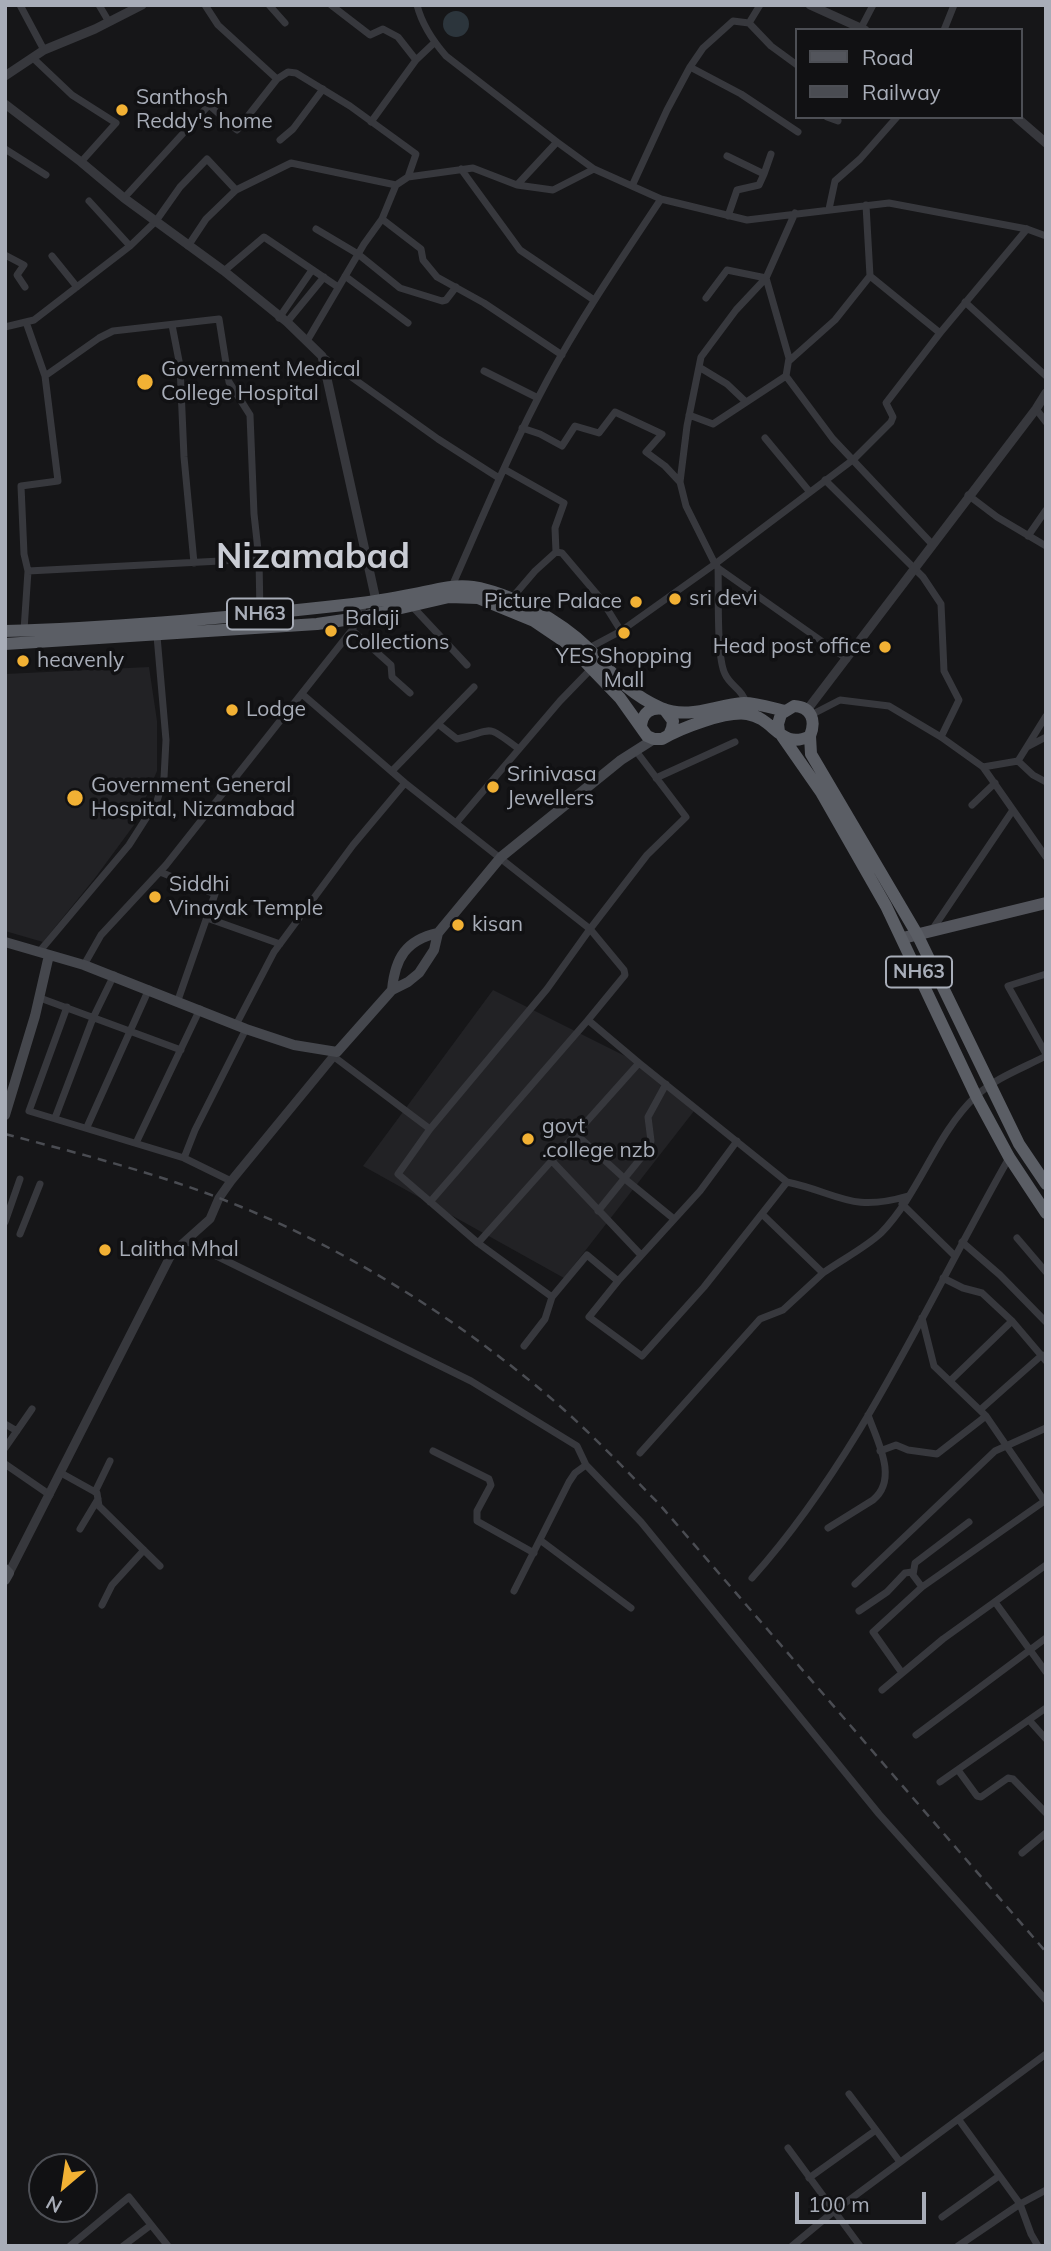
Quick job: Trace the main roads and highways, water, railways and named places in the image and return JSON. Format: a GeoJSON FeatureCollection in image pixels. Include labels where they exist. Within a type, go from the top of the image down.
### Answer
{"type":"FeatureCollection","features":[{"type":"Feature","properties":{"kind":"highway","name":"NH63"},"geometry":{"type":"LineString","coordinates":[[5,644],[317,624],[358,618],[374,606],[452,586],[477,587],[549,618],[589,648],[628,689],[664,709],[682,713],[748,708],[785,711],[800,706],[809,713],[814,728],[810,736],[811,754],[917,934],[1019,1143],[1046,1184]]}},
{"type":"Feature","properties":{"kind":"highway","name":"NH63"},"geometry":{"type":"LineString","coordinates":[[5,631],[411,605],[449,597],[478,598],[534,621],[568,644],[620,698],[647,736],[654,739],[662,739],[748,708]]}},
{"type":"Feature","properties":{"kind":"highway","name":"NH63"},"geometry":{"type":"LineString","coordinates":[[748,708],[781,734],[821,792],[903,938],[976,1096],[1009,1157],[1046,1213]]}},
{"type":"Feature","properties":{"kind":"highway"},"geometry":{"type":"LineString","coordinates":[[641,727],[644,715],[649,710],[664,709],[673,721],[673,729],[668,735]]}},
{"type":"Feature","properties":{"kind":"highway"},"geometry":{"type":"LineString","coordinates":[[785,711],[778,724],[781,734],[790,741],[801,741],[810,736]]}},
{"type":"Feature","properties":{"kind":"main road"},"geometry":{"type":"LineString","coordinates":[[5,942],[114,975],[294,1045],[335,1054],[392,989],[408,982],[419,973],[434,950],[438,933],[501,857],[621,760],[654,739]]}},
{"type":"Feature","properties":{"kind":"main road"},"geometry":{"type":"LineString","coordinates":[[903,938],[1046,903]]}},
{"type":"Feature","properties":{"kind":"main road"},"geometry":{"type":"LineString","coordinates":[[392,989],[394,968],[405,952],[419,937],[438,933]]}},
{"type":"Feature","properties":{"kind":"main road"},"geometry":{"type":"LineString","coordinates":[[5,1115],[40,998],[44,954]]}},
{"type":"Feature","properties":{"kind":"railway"},"geometry":{"type":"LineString","coordinates":[[5,1134],[166,1179],[263,1216],[390,1282],[509,1364],[575,1420],[660,1505],[1046,1952]]}},
{"type":"Feature","properties":{"kind":"place","name":"Santhosh Reddy's home"},"geometry":{"type":"Point","coordinates":[122,110]}},
{"type":"Feature","properties":{"kind":"place","name":"Government Medical College Hospital"},"geometry":{"type":"Point","coordinates":[145,382]}},
{"type":"Feature","properties":{"kind":"place","name":"sri devi"},"geometry":{"type":"Point","coordinates":[675,599]}},
{"type":"Feature","properties":{"kind":"place","name":"Picture Palace"},"geometry":{"type":"Point","coordinates":[636,602]}},
{"type":"Feature","properties":{"kind":"place","name":"Balaji Collections"},"geometry":{"type":"Point","coordinates":[331,631]}},
{"type":"Feature","properties":{"kind":"place","name":"YES Shopping Mall"},"geometry":{"type":"Point","coordinates":[624,633]}},
{"type":"Feature","properties":{"kind":"place","name":"Head post office"},"geometry":{"type":"Point","coordinates":[885,647]}},
{"type":"Feature","properties":{"kind":"place","name":"heavenly"},"geometry":{"type":"Point","coordinates":[23,661]}},
{"type":"Feature","properties":{"kind":"place","name":"Lodge"},"geometry":{"type":"Point","coordinates":[232,710]}},
{"type":"Feature","properties":{"kind":"place","name":"Srinivasa Jewellers"},"geometry":{"type":"Point","coordinates":[493,787]}},
{"type":"Feature","properties":{"kind":"place","name":"Government General Hospital, Nizamabad"},"geometry":{"type":"Point","coordinates":[75,798]}},
{"type":"Feature","properties":{"kind":"place","name":"Siddhi Vinayak Temple"},"geometry":{"type":"Point","coordinates":[155,897]}},
{"type":"Feature","properties":{"kind":"place","name":"kisan"},"geometry":{"type":"Point","coordinates":[458,925]}},
{"type":"Feature","properties":{"kind":"place","name":"govt .college nzb"},"geometry":{"type":"Point","coordinates":[528,1139]}},
{"type":"Feature","properties":{"kind":"place","name":"Lalitha Mhal"},"geometry":{"type":"Point","coordinates":[105,1250]}},
{"type":"Feature","properties":{"kind":"district","name":"Nizamabad"},"geometry":{"type":"Point","coordinates":[313,557]}}]}
